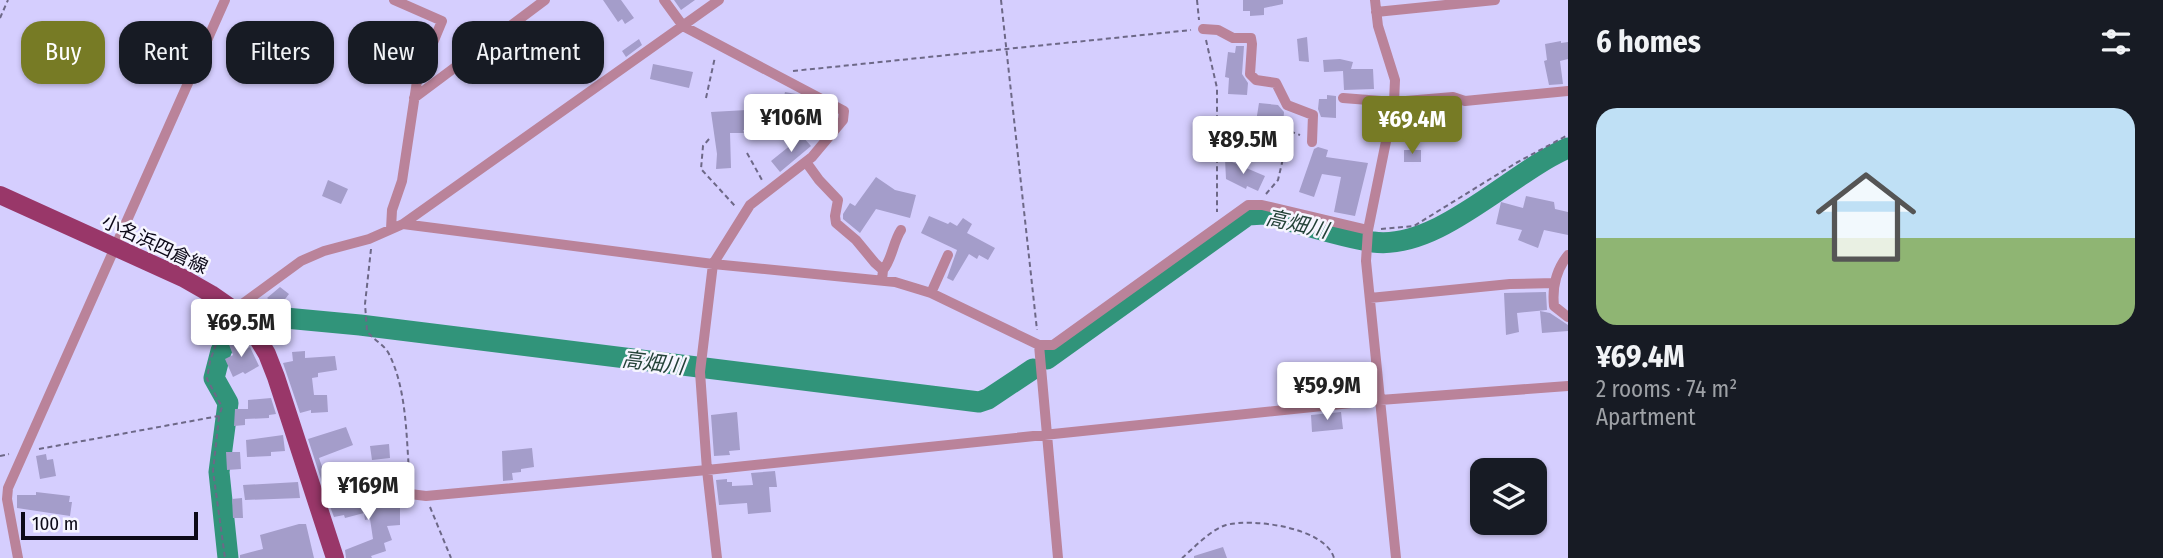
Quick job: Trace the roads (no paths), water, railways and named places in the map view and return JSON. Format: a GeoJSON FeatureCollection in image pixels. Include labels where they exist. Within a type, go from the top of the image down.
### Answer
{"type":"FeatureCollection","features":[{"type":"Feature","properties":{"kind":"main road","name":"小名浜四倉線"},"geometry":{"type":"LineString","coordinates":[[0,195],[183,278],[234,310],[252,329],[267,354],[335,558]]}},
{"type":"Feature","properties":{"kind":"street"},"geometry":{"type":"LineString","coordinates":[[18,558],[7,499],[8,488],[225,0]]}},
{"type":"Feature","properties":{"kind":"street"},"geometry":{"type":"LineString","coordinates":[[391,229],[392,210],[402,181],[417,81],[442,21],[394,0]]}},
{"type":"Feature","properties":{"kind":"street"},"geometry":{"type":"LineString","coordinates":[[414,98],[545,0]]}},
{"type":"Feature","properties":{"kind":"street"},"geometry":{"type":"LineString","coordinates":[[664,0],[683,26],[844,111],[843,120],[806,162],[750,205],[713,264],[701,367],[707,470],[718,558]]}},
{"type":"Feature","properties":{"kind":"street"},"geometry":{"type":"LineString","coordinates":[[234,310],[301,261],[324,251],[369,239],[403,224],[719,0]]}},
{"type":"Feature","properties":{"kind":"street"},"geometry":{"type":"LineString","coordinates":[[1396,558],[1366,249],[1394,102],[1395,80],[1378,26],[1376,6],[1495,0]]}},
{"type":"Feature","properties":{"kind":"street"},"geometry":{"type":"LineString","coordinates":[[1203,29],[1218,30],[1233,38],[1251,38],[1249,68],[1252,76],[1260,81],[1276,83],[1287,105],[1314,115]]}},
{"type":"Feature","properties":{"kind":"street"},"geometry":{"type":"LineString","coordinates":[[1343,98],[1394,102],[1453,97],[1465,101],[1568,91]]}},
{"type":"Feature","properties":{"kind":"street"},"geometry":{"type":"LineString","coordinates":[[1312,142],[1315,101]]}},
{"type":"Feature","properties":{"kind":"street"},"geometry":{"type":"LineString","coordinates":[[806,162],[838,200],[836,223],[856,240],[883,275]]}},
{"type":"Feature","properties":{"kind":"street"},"geometry":{"type":"LineString","coordinates":[[403,224],[713,264],[883,275],[931,293],[1039,345],[1053,345],[1248,205],[1255,204],[1368,233]]}},
{"type":"Feature","properties":{"kind":"street"},"geometry":{"type":"LineString","coordinates":[[883,275],[893,244],[901,230]]}},
{"type":"Feature","properties":{"kind":"street"},"geometry":{"type":"LineString","coordinates":[[931,293],[948,255]]}},
{"type":"Feature","properties":{"kind":"street"},"geometry":{"type":"LineString","coordinates":[[1568,255],[1559,268],[1554,306],[1568,317]]}},
{"type":"Feature","properties":{"kind":"street"},"geometry":{"type":"LineString","coordinates":[[1370,298],[1510,284],[1555,283]]}},
{"type":"Feature","properties":{"kind":"street"},"geometry":{"type":"LineString","coordinates":[[1039,345],[1058,558]]}},
{"type":"Feature","properties":{"kind":"street"},"geometry":{"type":"LineString","coordinates":[[314,496],[356,484],[369,484],[394,492],[426,496],[707,470],[1380,400],[1568,386]]}},
{"type":"Feature","properties":{"kind":"waterway","name":"高畑川"},"geometry":{"type":"LineString","coordinates":[[1047,359],[1248,215],[1264,214],[1373,242],[1398,242],[1448,223],[1546,159],[1568,148]]}},
{"type":"Feature","properties":{"kind":"waterway","name":"高畑川"},"geometry":{"type":"LineString","coordinates":[[264,316],[360,325],[979,402],[988,399],[1033,369]]}},
{"type":"Feature","properties":{"kind":"waterway","name":"高畑川"},"geometry":{"type":"LineString","coordinates":[[228,558],[219,472],[228,403],[214,378],[221,351],[234,325]]}}]}
